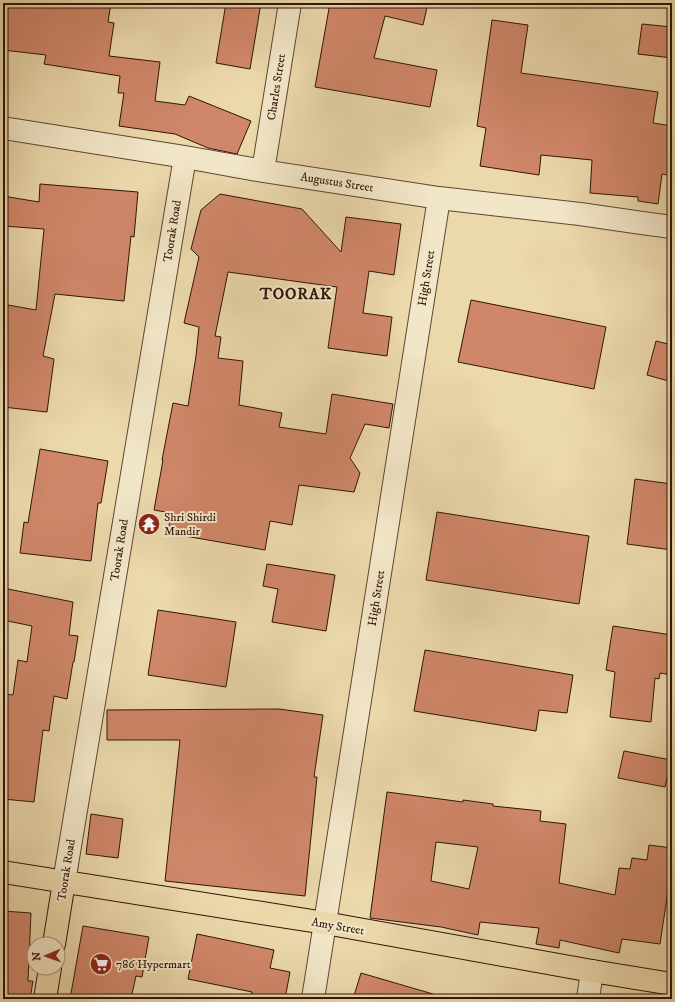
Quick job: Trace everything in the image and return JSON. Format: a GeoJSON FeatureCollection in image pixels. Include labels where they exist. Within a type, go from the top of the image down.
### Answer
{"type":"FeatureCollection","features":[{"type":"Feature","properties":{"kind":"main road","name":"Amy Street"},"geometry":{"type":"LineString","coordinates":[[3,872],[325,923],[672,984]]}},
{"type":"Feature","properties":{"kind":"main road","name":"Toorak Road"},"geometry":{"type":"LineString","coordinates":[[55,936],[64,882]]}},
{"type":"Feature","properties":{"kind":"main road"},"geometry":{"type":"LineString","coordinates":[[46,999],[49,976]]}},
{"type":"Feature","properties":{"kind":"street","name":"Charles Street"},"geometry":{"type":"LineString","coordinates":[[263,171],[290,3]]}},
{"type":"Feature","properties":{"kind":"street","name":"Augustus Street"},"geometry":{"type":"LineString","coordinates":[[3,128],[263,171],[439,198],[580,214],[672,227]]}},
{"type":"Feature","properties":{"kind":"street","name":"Toorak Road"},"geometry":{"type":"LineString","coordinates":[[64,882],[184,157]]}},
{"type":"Feature","properties":{"kind":"street","name":"High Street"},"geometry":{"type":"LineString","coordinates":[[313,999],[439,198]]}},
{"type":"Feature","properties":{"kind":"street"},"geometry":{"type":"LineString","coordinates":[[588,999],[592,971]]}},
{"type":"Feature","properties":{"kind":"building"},"geometry":{"type":"Polygon","coordinates":[[[3,3],[111,3],[108,22],[114,23],[109,56],[160,62],[155,101],[185,105],[189,96],[251,121],[237,154],[208,148],[175,134],[119,126],[124,93],[118,93],[120,76],[44,64],[46,55],[3,50],[3,3]]]}},
{"type":"Feature","properties":{"kind":"building"},"geometry":{"type":"Polygon","coordinates":[[[226,3],[261,3],[250,69],[216,63],[226,3]]]}},
{"type":"Feature","properties":{"kind":"building"},"geometry":{"type":"Polygon","coordinates":[[[330,3],[428,3],[423,25],[385,16],[374,58],[437,70],[430,107],[315,87],[330,3]]]}},
{"type":"Feature","properties":{"kind":"building"},"geometry":{"type":"Polygon","coordinates":[[[492,20],[528,25],[521,73],[658,92],[653,123],[672,126],[672,176],[662,174],[658,204],[638,201],[638,197],[590,193],[592,160],[541,155],[539,175],[480,166],[486,128],[477,126],[492,20]]]}},
{"type":"Feature","properties":{"kind":"building"},"geometry":{"type":"Polygon","coordinates":[[[642,24],[672,27],[672,58],[638,54],[642,24]]]}},
{"type":"Feature","properties":{"kind":"building"},"geometry":{"type":"Polygon","coordinates":[[[40,184],[138,192],[134,237],[131,236],[124,301],[55,294],[43,356],[54,359],[47,412],[3,407],[3,329],[8,305],[36,310],[44,229],[3,226],[3,196],[39,202],[40,184]]]}},
{"type":"Feature","properties":{"kind":"building"},"geometry":{"type":"Polygon","coordinates":[[[220,194],[302,209],[341,252],[346,217],[401,224],[394,275],[369,271],[363,313],[392,317],[387,356],[328,348],[337,287],[228,272],[215,336],[221,337],[218,358],[243,361],[239,405],[282,413],[279,427],[326,434],[332,394],[393,404],[389,428],[365,424],[350,458],[360,473],[354,492],[299,485],[292,525],[270,521],[265,550],[168,533],[171,513],[154,510],[173,403],[188,406],[196,356],[199,327],[184,323],[199,257],[191,249],[201,210],[220,194]]]}},
{"type":"Feature","properties":{"kind":"building"},"geometry":{"type":"Polygon","coordinates":[[[471,300],[606,327],[594,389],[458,362],[471,300]]]}},
{"type":"Feature","properties":{"kind":"building"},"geometry":{"type":"Polygon","coordinates":[[[656,341],[672,345],[672,382],[647,375],[656,341]]]}},
{"type":"Feature","properties":{"kind":"building"},"geometry":{"type":"Polygon","coordinates":[[[40,449],[108,461],[101,503],[98,503],[91,561],[20,553],[24,522],[28,523],[40,449]]]}},
{"type":"Feature","properties":{"kind":"building"},"geometry":{"type":"Polygon","coordinates":[[[635,479],[672,484],[672,550],[627,544],[635,479]]]}},
{"type":"Feature","properties":{"kind":"building"},"geometry":{"type":"Polygon","coordinates":[[[437,512],[589,536],[579,604],[426,580],[437,512]]]}},
{"type":"Feature","properties":{"kind":"building"},"geometry":{"type":"Polygon","coordinates":[[[267,564],[335,575],[326,631],[272,622],[278,589],[263,586],[267,564]]]}},
{"type":"Feature","properties":{"kind":"building"},"geometry":{"type":"Polygon","coordinates":[[[3,588],[73,602],[69,635],[78,636],[67,699],[54,696],[49,731],[43,730],[34,802],[3,799],[3,694],[13,695],[18,660],[27,662],[32,626],[3,620],[3,588]]]}},
{"type":"Feature","properties":{"kind":"building"},"geometry":{"type":"Polygon","coordinates":[[[158,610],[236,622],[226,687],[148,675],[158,610]]]}},
{"type":"Feature","properties":{"kind":"building"},"geometry":{"type":"Polygon","coordinates":[[[613,626],[672,635],[672,675],[660,673],[659,679],[655,678],[651,722],[610,717],[615,672],[606,670],[613,626]]]}},
{"type":"Feature","properties":{"kind":"building"},"geometry":{"type":"Polygon","coordinates":[[[425,650],[573,675],[567,713],[539,710],[536,731],[414,711],[425,650]]]}},
{"type":"Feature","properties":{"kind":"building"},"geometry":{"type":"Polygon","coordinates":[[[279,709],[323,715],[314,777],[317,777],[305,896],[165,881],[180,740],[107,740],[107,710],[279,709]]]}},
{"type":"Feature","properties":{"kind":"building"},"geometry":{"type":"Polygon","coordinates":[[[624,751],[671,760],[665,787],[618,778],[624,751]]]}},
{"type":"Feature","properties":{"kind":"building"},"geometry":{"type":"Polygon","coordinates":[[[387,792],[463,802],[463,800],[493,804],[493,806],[541,811],[540,821],[566,824],[559,883],[615,895],[619,868],[630,869],[632,858],[647,860],[649,845],[672,848],[672,892],[668,891],[660,944],[622,939],[619,953],[560,940],[559,948],[536,944],[539,928],[480,922],[478,935],[441,927],[370,918],[387,792]],[[436,842],[431,881],[469,889],[478,847],[436,842]]]}},
{"type":"Feature","properties":{"kind":"building"},"geometry":{"type":"Polygon","coordinates":[[[91,814],[123,819],[118,858],[86,854],[91,814]]]}},
{"type":"Feature","properties":{"kind":"building"},"geometry":{"type":"Polygon","coordinates":[[[3,911],[31,913],[30,936],[26,936],[26,976],[28,976],[28,981],[33,981],[30,999],[3,999],[3,911]]]}},
{"type":"Feature","properties":{"kind":"building"},"geometry":{"type":"Polygon","coordinates":[[[83,926],[149,937],[142,977],[136,976],[131,999],[70,999],[83,926]]]}},
{"type":"Feature","properties":{"kind":"building"},"geometry":{"type":"Polygon","coordinates":[[[197,934],[274,950],[270,968],[290,972],[285,999],[250,999],[252,992],[188,979],[197,934]]]}},
{"type":"Feature","properties":{"kind":"building"},"geometry":{"type":"Polygon","coordinates":[[[361,973],[433,994],[433,999],[353,999],[361,973]]]}},
{"type":"Feature","properties":{"kind":"place","name":"Shri Shirdi Mandir"},"geometry":{"type":"Point","coordinates":[149,524]}},
{"type":"Feature","properties":{"kind":"place","name":"786 Hypermart"},"geometry":{"type":"Point","coordinates":[101,964]}},
{"type":"Feature","properties":{"kind":"district","name":"TOORAK"},"geometry":{"type":"Point","coordinates":[296,293]}}]}
